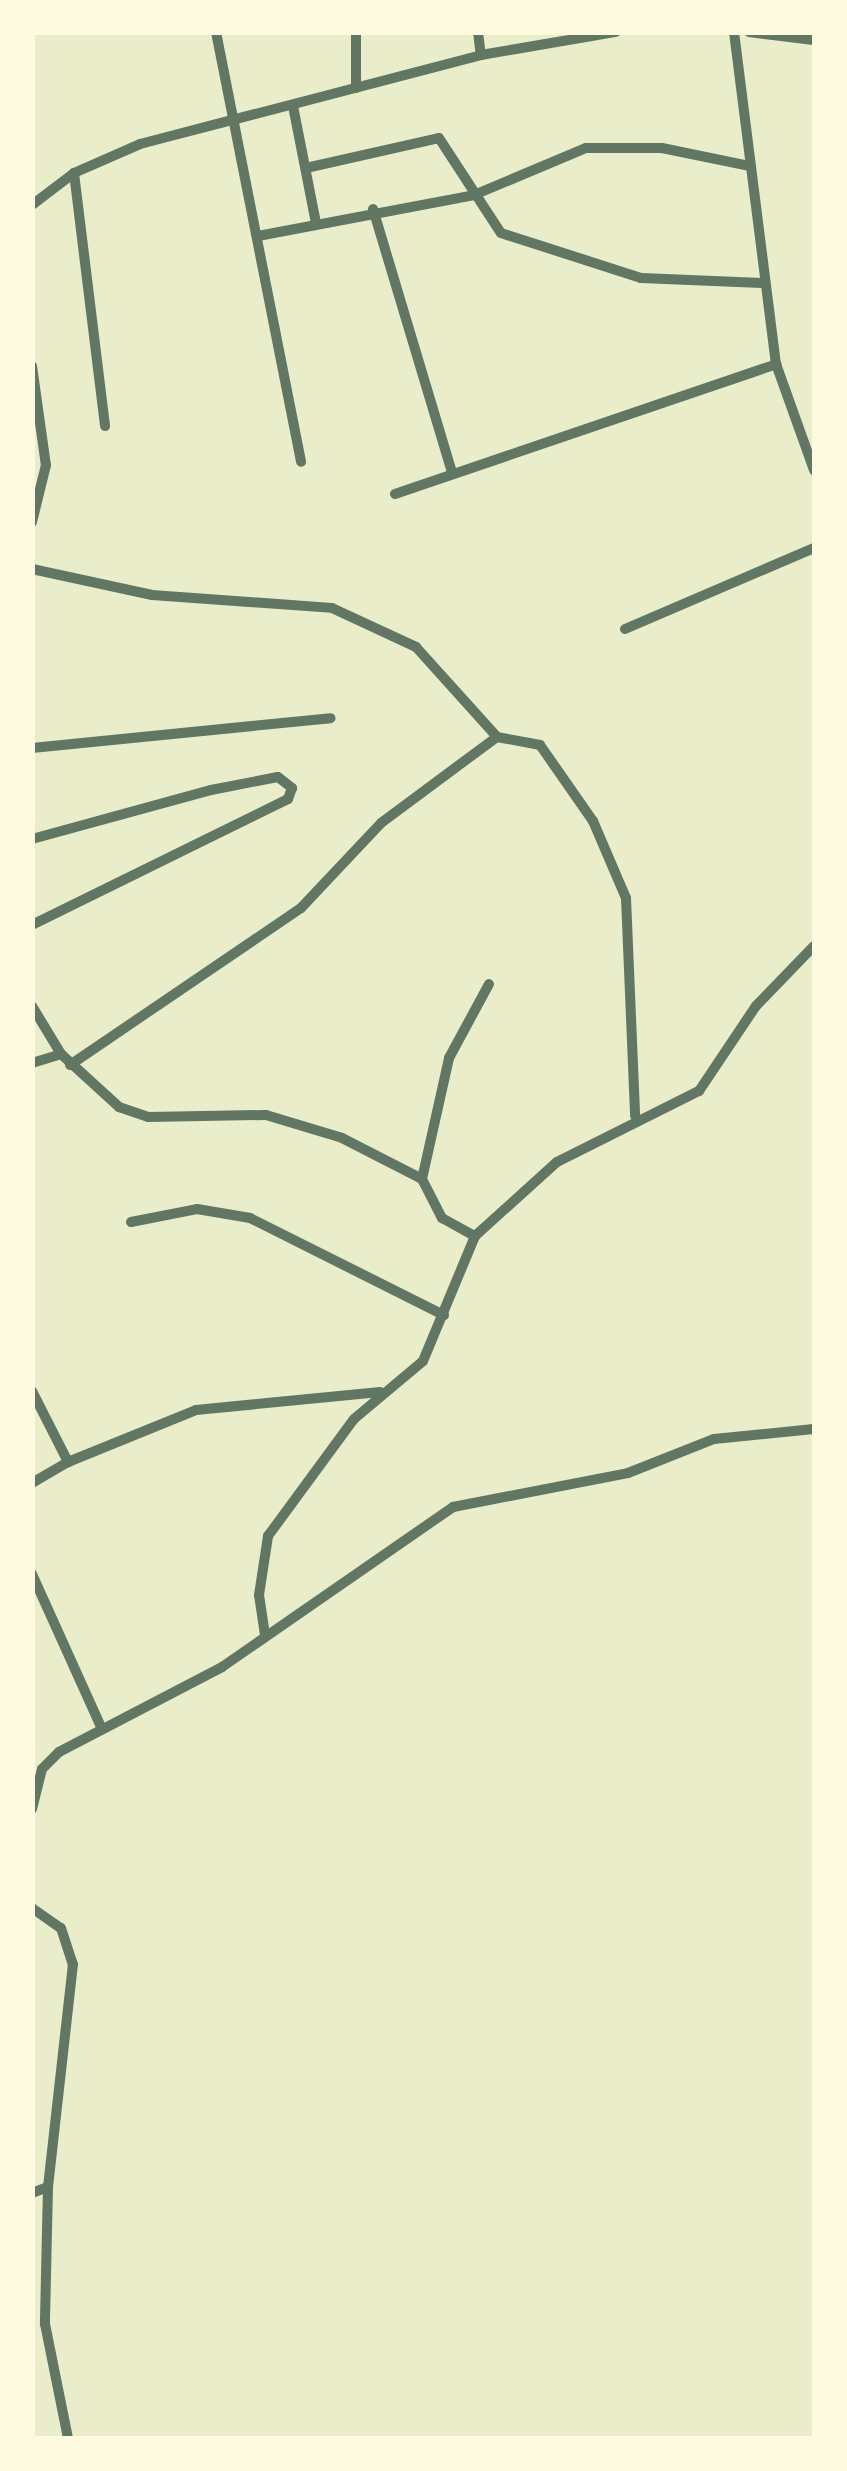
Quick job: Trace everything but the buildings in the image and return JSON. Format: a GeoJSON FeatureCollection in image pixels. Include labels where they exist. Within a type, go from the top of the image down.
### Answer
{"type":"FeatureCollection","features":[{"type":"Feature","properties":{"kind":"street"},"geometry":{"type":"LineString","coordinates":[[216,32],[301,462]]}},
{"type":"Feature","properties":{"kind":"street"},"geometry":{"type":"LineString","coordinates":[[356,32],[356,88]]}},
{"type":"Feature","properties":{"kind":"street"},"geometry":{"type":"LineString","coordinates":[[478,32],[481,55]]}},
{"type":"Feature","properties":{"kind":"street"},"geometry":{"type":"LineString","coordinates":[[32,205],[74,173],[140,144],[481,55],[616,32]]}},
{"type":"Feature","properties":{"kind":"street"},"geometry":{"type":"LineString","coordinates":[[734,32],[762,283],[776,364],[814,470]]}},
{"type":"Feature","properties":{"kind":"street"},"geometry":{"type":"LineString","coordinates":[[749,32],[814,40]]}},
{"type":"Feature","properties":{"kind":"street"},"geometry":{"type":"LineString","coordinates":[[293,106],[316,222]]}},
{"type":"Feature","properties":{"kind":"street"},"geometry":{"type":"LineString","coordinates":[[306,168],[439,138],[501,233],[598,266],[669,282],[762,283]]}},
{"type":"Feature","properties":{"kind":"street"},"geometry":{"type":"LineString","coordinates":[[258,236],[374,210],[474,195],[586,148],[662,148],[750,166]]}},
{"type":"Feature","properties":{"kind":"street"},"geometry":{"type":"LineString","coordinates":[[74,173],[105,426]]}},
{"type":"Feature","properties":{"kind":"street"},"geometry":{"type":"LineString","coordinates":[[374,210],[452,473]]}},
{"type":"Feature","properties":{"kind":"street"},"geometry":{"type":"LineString","coordinates":[[395,494],[776,364]]}},
{"type":"Feature","properties":{"kind":"street"},"geometry":{"type":"LineString","coordinates":[[32,366],[46,465],[32,522]]}},
{"type":"Feature","properties":{"kind":"street"},"geometry":{"type":"LineString","coordinates":[[624,629],[814,548]]}},
{"type":"Feature","properties":{"kind":"street"},"geometry":{"type":"LineString","coordinates":[[32,569],[170,598],[332,608],[416,647],[497,738],[540,745],[614,863],[632,942],[636,1116]]}},
{"type":"Feature","properties":{"kind":"street"},"geometry":{"type":"LineString","coordinates":[[32,748],[330,718]]}},
{"type":"Feature","properties":{"kind":"street"},"geometry":{"type":"LineString","coordinates":[[70,1064],[302,908],[382,824],[497,738]]}},
{"type":"Feature","properties":{"kind":"street"},"geometry":{"type":"LineString","coordinates":[[32,839],[211,790],[278,777],[292,788],[288,799],[32,925]]}},
{"type":"Feature","properties":{"kind":"street"},"geometry":{"type":"LineString","coordinates":[[264,1635],[258,1595],[268,1536],[380,1392],[416,1370],[444,1315],[474,1236],[557,1162],[636,1116],[705,1085],[756,1006],[814,946]]}},
{"type":"Feature","properties":{"kind":"street"},"geometry":{"type":"LineString","coordinates":[[474,1236],[442,1218],[422,1179],[450,1058],[489,984]]}},
{"type":"Feature","properties":{"kind":"street"},"geometry":{"type":"LineString","coordinates":[[32,1006],[70,1064],[134,1114],[266,1115],[422,1179]]}},
{"type":"Feature","properties":{"kind":"street"},"geometry":{"type":"LineString","coordinates":[[32,1062],[61,1054]]}},
{"type":"Feature","properties":{"kind":"street"},"geometry":{"type":"LineString","coordinates":[[132,1222],[197,1210],[250,1218],[444,1315]]}},
{"type":"Feature","properties":{"kind":"street"},"geometry":{"type":"LineString","coordinates":[[32,1391],[68,1462]]}},
{"type":"Feature","properties":{"kind":"street"},"geometry":{"type":"LineString","coordinates":[[32,1483],[68,1462],[196,1410],[380,1392]]}},
{"type":"Feature","properties":{"kind":"street"},"geometry":{"type":"LineString","coordinates":[[32,1808],[48,1759],[264,1635],[454,1507],[628,1473],[714,1439],[814,1429]]}},
{"type":"Feature","properties":{"kind":"street"},"geometry":{"type":"LineString","coordinates":[[32,1574],[102,1729]]}},
{"type":"Feature","properties":{"kind":"street"},"geometry":{"type":"LineString","coordinates":[[32,1908],[61,1928],[72,1964],[48,2187],[46,2344],[68,2438]]}},
{"type":"Feature","properties":{"kind":"street"},"geometry":{"type":"LineString","coordinates":[[32,2193],[48,2187]]}}]}
